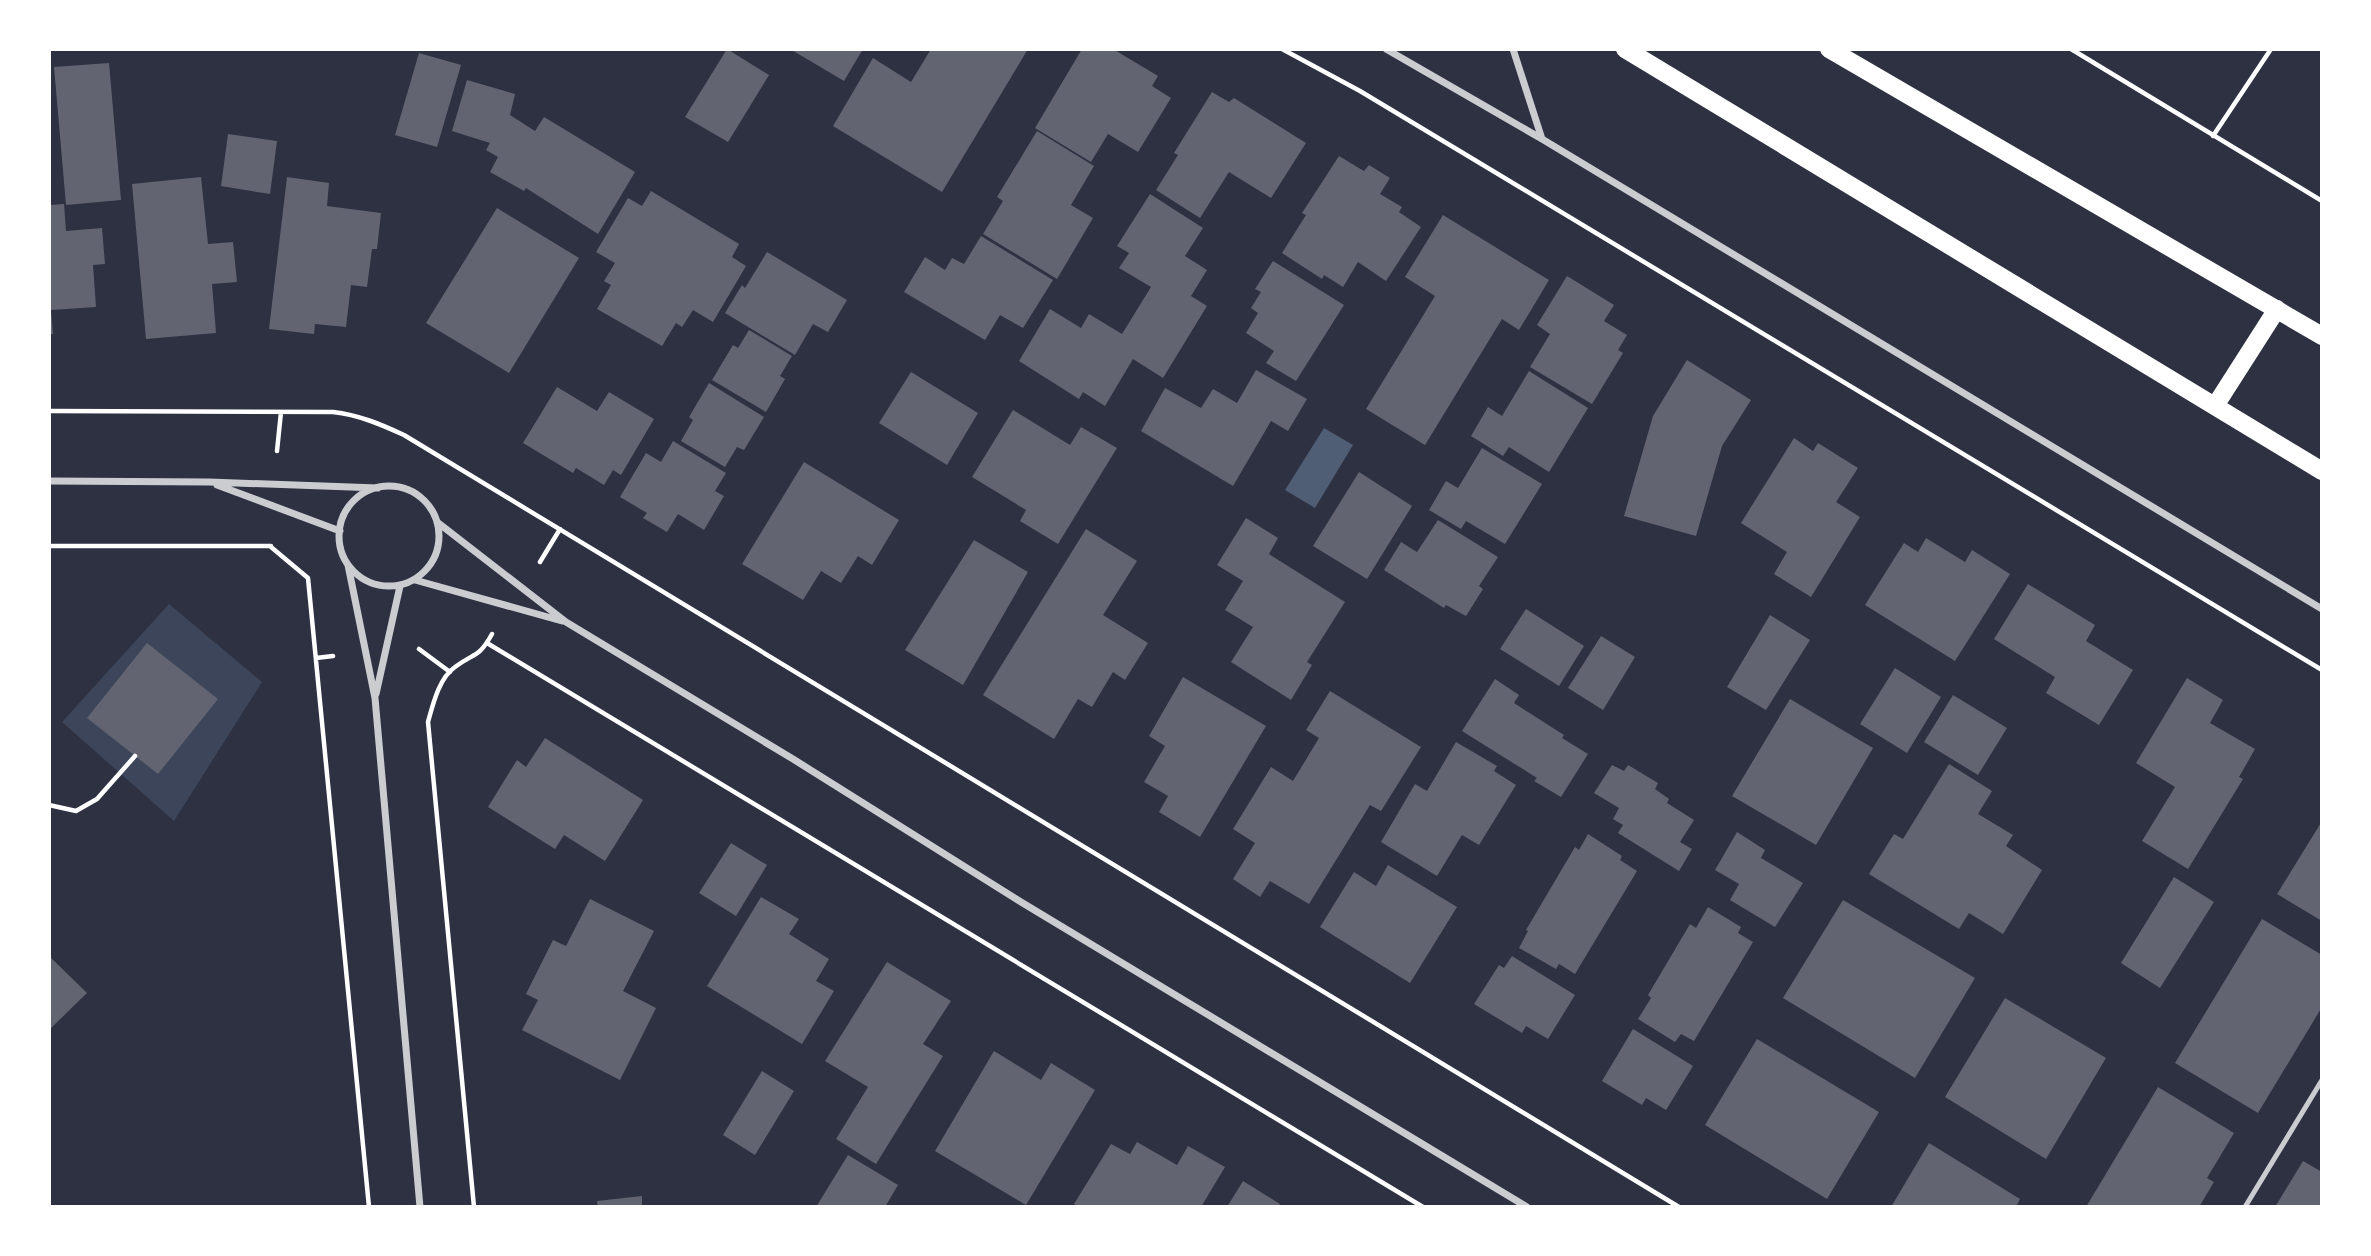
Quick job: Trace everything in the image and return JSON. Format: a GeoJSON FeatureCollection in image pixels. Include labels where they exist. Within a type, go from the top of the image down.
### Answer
{"type":"FeatureCollection","features":[{"type":"Feature","properties":{"kind":"main road"},"geometry":{"type":"LineString","coordinates":[[1625,49],[2322,471]]}},
{"type":"Feature","properties":{"kind":"main road"},"geometry":{"type":"LineString","coordinates":[[1829,49],[2322,336]]}},
{"type":"Feature","properties":{"kind":"main road"},"geometry":{"type":"LineString","coordinates":[[2215,406],[2277,309]]}},
{"type":"Feature","properties":{"kind":"street"},"geometry":{"type":"LineString","coordinates":[[1386,49],[1542,139],[2322,609]]}},
{"type":"Feature","properties":{"kind":"street"},"geometry":{"type":"LineString","coordinates":[[1513,49],[1542,139]]}},
{"type":"Feature","properties":{"kind":"street"},"geometry":{"type":"LineString","coordinates":[[49,481],[209,482],[408,490],[421,497],[431,508],[440,538],[428,569],[415,580],[400,586],[371,583],[358,576],[348,565]]}},
{"type":"Feature","properties":{"kind":"street"},"geometry":{"type":"LineString","coordinates":[[209,482],[340,531]]}},
{"type":"Feature","properties":{"kind":"street"},"geometry":{"type":"LineString","coordinates":[[378,488],[363,494],[352,503],[344,516],[340,531],[375,698],[420,1207]]}},
{"type":"Feature","properties":{"kind":"street"},"geometry":{"type":"LineString","coordinates":[[437,522],[566,622],[793,759],[1021,902],[1527,1207]]}},
{"type":"Feature","properties":{"kind":"street"},"geometry":{"type":"LineString","coordinates":[[415,580],[566,622]]}},
{"type":"Feature","properties":{"kind":"street"},"geometry":{"type":"LineString","coordinates":[[375,698],[400,586]]}},
{"type":"Feature","properties":{"kind":"lane"},"geometry":{"type":"LineString","coordinates":[[2245,1207],[2322,1080]]}},
{"type":"Feature","properties":{"kind":"path"},"geometry":{"type":"LineString","coordinates":[[1282,49],[1360,91],[2322,670]]}},
{"type":"Feature","properties":{"kind":"path"},"geometry":{"type":"LineString","coordinates":[[2071,49],[2322,201]]}},
{"type":"Feature","properties":{"kind":"path"},"geometry":{"type":"LineString","coordinates":[[2213,136],[2271,49]]}},
{"type":"Feature","properties":{"kind":"path"},"geometry":{"type":"LineString","coordinates":[[49,411],[332,412],[377,422],[404,435],[679,604],[1679,1207]]}},
{"type":"Feature","properties":{"kind":"path"},"geometry":{"type":"LineString","coordinates":[[277,451],[281,412]]}},
{"type":"Feature","properties":{"kind":"path"},"geometry":{"type":"LineString","coordinates":[[534,572],[560,529]]}},
{"type":"Feature","properties":{"kind":"path"},"geometry":{"type":"LineString","coordinates":[[271,534],[271,547]]}},
{"type":"Feature","properties":{"kind":"path"},"geometry":{"type":"LineString","coordinates":[[49,546],[271,547],[308,578],[369,1207]]}},
{"type":"Feature","properties":{"kind":"path"},"geometry":{"type":"LineString","coordinates":[[474,1207],[428,722],[433,703],[446,675],[455,666],[478,655],[496,628]]}},
{"type":"Feature","properties":{"kind":"path"},"geometry":{"type":"LineString","coordinates":[[487,643],[1423,1207]]}},
{"type":"Feature","properties":{"kind":"path"},"geometry":{"type":"LineString","coordinates":[[416,647],[450,672]]}},
{"type":"Feature","properties":{"kind":"path"},"geometry":{"type":"LineString","coordinates":[[316,658],[338,656]]}},
{"type":"Feature","properties":{"kind":"path"},"geometry":{"type":"LineString","coordinates":[[49,804],[76,811],[97,799],[135,755]]}},
{"type":"Feature","properties":{"kind":"shaded area"},"geometry":{"type":"Polygon","coordinates":[[[1324,428],[1353,445],[1315,508],[1285,490],[1324,428]]]}},
{"type":"Feature","properties":{"kind":"shaded area"},"geometry":{"type":"Polygon","coordinates":[[[169,604],[262,682],[174,821],[62,722],[169,604]]]}},
{"type":"Feature","properties":{"kind":"building"},"geometry":{"type":"Polygon","coordinates":[[[727,49],[769,75],[728,142],[685,117],[727,49]]]}},
{"type":"Feature","properties":{"kind":"building"},"geometry":{"type":"Polygon","coordinates":[[[790,49],[863,49],[844,81],[790,49]]]}},
{"type":"Feature","properties":{"kind":"building"},"geometry":{"type":"Polygon","coordinates":[[[931,49],[1028,49],[942,192],[833,126],[873,58],[911,82],[931,49]]]}},
{"type":"Feature","properties":{"kind":"building"},"geometry":{"type":"Polygon","coordinates":[[[1082,49],[1113,49],[1158,76],[1152,86],[1171,98],[1138,152],[1108,134],[1091,162],[1035,128],[1082,49]]]}},
{"type":"Feature","properties":{"kind":"building"},"geometry":{"type":"Polygon","coordinates":[[[419,53],[461,65],[437,147],[395,135],[419,53]]]}},
{"type":"Feature","properties":{"kind":"building"},"geometry":{"type":"Polygon","coordinates":[[[109,63],[121,200],[66,205],[54,67],[109,63]]]}},
{"type":"Feature","properties":{"kind":"building"},"geometry":{"type":"Polygon","coordinates":[[[467,80],[515,94],[510,115],[535,131],[544,117],[635,172],[598,234],[526,188],[524,191],[490,172],[498,157],[486,150],[490,143],[452,131],[467,80]]]}},
{"type":"Feature","properties":{"kind":"building"},"geometry":{"type":"Polygon","coordinates":[[[1212,92],[1229,102],[1234,98],[1306,143],[1271,198],[1229,172],[1200,218],[1156,190],[1178,155],[1174,153],[1212,92]]]}},
{"type":"Feature","properties":{"kind":"building"},"geometry":{"type":"Polygon","coordinates":[[[1037,131],[1094,166],[1071,205],[1093,218],[1057,279],[983,234],[1003,201],[997,197],[1037,131]]]}},
{"type":"Feature","properties":{"kind":"building"},"geometry":{"type":"Polygon","coordinates":[[[228,134],[277,141],[270,194],[221,186],[228,134]]]}},
{"type":"Feature","properties":{"kind":"building"},"geometry":{"type":"Polygon","coordinates":[[[1339,156],[1364,171],[1369,165],[1390,178],[1380,194],[1402,207],[1399,212],[1421,227],[1386,281],[1358,262],[1343,287],[1324,275],[1322,279],[1282,253],[1306,215],[1302,213],[1339,156]]]}},
{"type":"Feature","properties":{"kind":"building"},"geometry":{"type":"Polygon","coordinates":[[[201,177],[208,244],[233,242],[237,282],[212,284],[216,333],[146,339],[132,184],[201,177]]]}},
{"type":"Feature","properties":{"kind":"building"},"geometry":{"type":"Polygon","coordinates":[[[287,177],[329,183],[327,206],[381,213],[377,249],[372,249],[367,287],[351,285],[346,327],[315,324],[314,334],[269,329],[287,177]]]}},
{"type":"Feature","properties":{"kind":"building"},"geometry":{"type":"Polygon","coordinates":[[[651,191],[739,244],[732,257],[746,266],[713,322],[693,310],[682,327],[676,323],[662,346],[597,309],[611,285],[604,281],[615,263],[596,252],[628,198],[642,206],[651,191]]]}},
{"type":"Feature","properties":{"kind":"building"},"geometry":{"type":"Polygon","coordinates":[[[1150,194],[1203,228],[1185,256],[1207,270],[1191,296],[1207,306],[1163,378],[1133,359],[1105,406],[1083,392],[1079,399],[1019,361],[1050,309],[1081,328],[1089,314],[1122,334],[1151,287],[1119,268],[1129,253],[1117,246],[1150,194]]]}},
{"type":"Feature","properties":{"kind":"building"},"geometry":{"type":"Polygon","coordinates":[[[64,204],[66,231],[102,228],[105,264],[93,265],[96,307],[51,310],[53,334],[49,334],[49,205],[64,204]]]}},
{"type":"Feature","properties":{"kind":"building"},"geometry":{"type":"Polygon","coordinates":[[[497,208],[579,258],[509,373],[426,323],[497,208]]]}},
{"type":"Feature","properties":{"kind":"building"},"geometry":{"type":"Polygon","coordinates":[[[1443,215],[1549,280],[1519,330],[1502,319],[1425,445],[1366,409],[1435,296],[1405,277],[1443,215]]]}},
{"type":"Feature","properties":{"kind":"building"},"geometry":{"type":"Polygon","coordinates":[[[981,236],[1053,280],[1023,328],[1000,315],[985,340],[904,292],[925,257],[945,270],[952,258],[964,264],[981,236]]]}},
{"type":"Feature","properties":{"kind":"building"},"geometry":{"type":"Polygon","coordinates":[[[767,252],[847,300],[828,332],[813,324],[795,355],[725,313],[742,285],[745,288],[767,252]]]}},
{"type":"Feature","properties":{"kind":"building"},"geometry":{"type":"Polygon","coordinates":[[[1273,261],[1344,305],[1296,381],[1266,363],[1274,351],[1246,333],[1258,313],[1251,308],[1261,292],[1255,289],[1273,261]]]}},
{"type":"Feature","properties":{"kind":"building"},"geometry":{"type":"Polygon","coordinates":[[[1567,276],[1614,305],[1604,321],[1627,335],[1618,350],[1623,353],[1592,404],[1530,367],[1550,334],[1537,325],[1567,276]]]}},
{"type":"Feature","properties":{"kind":"building"},"geometry":{"type":"Polygon","coordinates":[[[749,330],[792,356],[780,376],[785,379],[766,412],[712,380],[733,345],[738,348],[749,330]]]}},
{"type":"Feature","properties":{"kind":"building"},"geometry":{"type":"Polygon","coordinates":[[[1687,360],[1751,400],[1722,446],[1696,536],[1624,516],[1653,416],[1687,360]]]}},
{"type":"Feature","properties":{"kind":"building"},"geometry":{"type":"Polygon","coordinates":[[[1256,370],[1307,399],[1288,431],[1271,421],[1233,486],[1141,431],[1165,388],[1201,408],[1213,389],[1237,403],[1256,370]]]}},
{"type":"Feature","properties":{"kind":"building"},"geometry":{"type":"Polygon","coordinates":[[[1529,371],[1588,408],[1549,472],[1509,447],[1503,456],[1471,436],[1488,407],[1502,416],[1529,371]]]}},
{"type":"Feature","properties":{"kind":"building"},"geometry":{"type":"Polygon","coordinates":[[[911,372],[978,413],[947,465],[879,423],[911,372]]]}},
{"type":"Feature","properties":{"kind":"building"},"geometry":{"type":"Polygon","coordinates":[[[709,383],[764,417],[744,450],[737,447],[725,467],[681,441],[693,420],[689,417],[709,383]]]}},
{"type":"Feature","properties":{"kind":"building"},"geometry":{"type":"Polygon","coordinates":[[[557,387],[597,411],[609,392],[654,419],[621,475],[613,470],[604,485],[576,468],[573,473],[523,443],[557,387]]]}},
{"type":"Feature","properties":{"kind":"building"},"geometry":{"type":"Polygon","coordinates":[[[1013,410],[1070,445],[1081,427],[1117,448],[1058,544],[1020,521],[1026,510],[972,477],[1013,410]]]}},
{"type":"Feature","properties":{"kind":"building"},"geometry":{"type":"Polygon","coordinates":[[[1794,438],[1813,451],[1818,443],[1858,468],[1836,502],[1860,517],[1811,597],[1774,574],[1787,552],[1741,523],[1794,438]]]}},
{"type":"Feature","properties":{"kind":"building"},"geometry":{"type":"Polygon","coordinates":[[[673,441],[726,473],[715,491],[724,496],[704,530],[678,514],[667,532],[643,518],[647,513],[620,497],[646,453],[661,462],[673,441]]]}},
{"type":"Feature","properties":{"kind":"building"},"geometry":{"type":"Polygon","coordinates":[[[1482,448],[1542,484],[1505,544],[1466,521],[1461,529],[1429,510],[1446,481],[1458,488],[1482,448]]]}},
{"type":"Feature","properties":{"kind":"building"},"geometry":{"type":"Polygon","coordinates":[[[804,462],[899,520],[872,565],[858,556],[841,583],[821,571],[803,600],[742,564],[804,462]]]}},
{"type":"Feature","properties":{"kind":"building"},"geometry":{"type":"Polygon","coordinates":[[[1359,472],[1412,506],[1367,579],[1313,546],[1359,472]]]}},
{"type":"Feature","properties":{"kind":"building"},"geometry":{"type":"Polygon","coordinates":[[[1246,518],[1278,538],[1269,554],[1345,602],[1307,662],[1312,665],[1291,700],[1231,662],[1253,627],[1225,610],[1243,581],[1217,565],[1246,518]]]}},
{"type":"Feature","properties":{"kind":"building"},"geometry":{"type":"Polygon","coordinates":[[[1438,520],[1498,557],[1479,586],[1483,589],[1466,616],[1446,605],[1444,608],[1384,570],[1401,542],[1417,552],[1438,520]]]}},
{"type":"Feature","properties":{"kind":"building"},"geometry":{"type":"Polygon","coordinates":[[[1086,529],[1137,561],[1103,615],[1148,643],[1125,680],[1113,672],[1092,707],[1078,699],[1054,739],[983,695],[1086,529]]]}},
{"type":"Feature","properties":{"kind":"building"},"geometry":{"type":"Polygon","coordinates":[[[1926,538],[1965,562],[1972,550],[2010,574],[1955,661],[1865,605],[1904,543],[1918,552],[1926,538]]]}},
{"type":"Feature","properties":{"kind":"building"},"geometry":{"type":"Polygon","coordinates":[[[974,540],[1028,572],[963,685],[905,650],[974,540]]]}},
{"type":"Feature","properties":{"kind":"building"},"geometry":{"type":"Polygon","coordinates":[[[2028,584],[2095,625],[2086,641],[2133,670],[2099,725],[2046,693],[2055,677],[1994,639],[2028,584]]]}},
{"type":"Feature","properties":{"kind":"building"},"geometry":{"type":"Polygon","coordinates":[[[1526,609],[1584,646],[1559,686],[1500,649],[1526,609]]]}},
{"type":"Feature","properties":{"kind":"building"},"geometry":{"type":"Polygon","coordinates":[[[1770,615],[1810,640],[1766,710],[1727,687],[1770,615]]]}},
{"type":"Feature","properties":{"kind":"building"},"geometry":{"type":"Polygon","coordinates":[[[1601,636],[1635,657],[1603,710],[1568,688],[1601,636]]]}},
{"type":"Feature","properties":{"kind":"building"},"geometry":{"type":"Polygon","coordinates":[[[147,643],[218,699],[158,774],[87,718],[147,643]]]}},
{"type":"Feature","properties":{"kind":"building"},"geometry":{"type":"Polygon","coordinates":[[[1895,668],[1941,697],[1907,753],[1860,724],[1895,668]]]}},
{"type":"Feature","properties":{"kind":"building"},"geometry":{"type":"Polygon","coordinates":[[[1183,677],[1266,726],[1200,837],[1159,812],[1168,796],[1144,782],[1165,746],[1149,736],[1183,677]]]}},
{"type":"Feature","properties":{"kind":"building"},"geometry":{"type":"Polygon","coordinates":[[[2187,678],[2223,700],[2210,723],[2255,749],[2239,777],[2243,779],[2188,869],[2142,841],[2175,787],[2136,763],[2187,678]]]}},
{"type":"Feature","properties":{"kind":"building"},"geometry":{"type":"Polygon","coordinates":[[[1495,679],[1519,695],[1514,703],[1588,754],[1561,797],[1534,781],[1537,778],[1462,731],[1495,679]]]}},
{"type":"Feature","properties":{"kind":"building"},"geometry":{"type":"Polygon","coordinates":[[[1330,691],[1421,747],[1381,811],[1370,805],[1309,904],[1270,881],[1260,897],[1233,879],[1255,843],[1233,829],[1271,767],[1293,781],[1319,738],[1306,730],[1330,691]]]}},
{"type":"Feature","properties":{"kind":"building"},"geometry":{"type":"Polygon","coordinates":[[[1953,695],[2007,728],[1978,775],[1924,742],[1953,695]]]}},
{"type":"Feature","properties":{"kind":"building"},"geometry":{"type":"Polygon","coordinates":[[[1790,699],[1873,748],[1816,845],[1732,796],[1790,699]]]}},
{"type":"Feature","properties":{"kind":"building"},"geometry":{"type":"Polygon","coordinates":[[[545,738],[643,800],[605,861],[564,835],[555,849],[488,807],[517,760],[526,767],[545,738]]]}},
{"type":"Feature","properties":{"kind":"building"},"geometry":{"type":"Polygon","coordinates":[[[1456,742],[1497,766],[1494,771],[1516,785],[1479,845],[1462,835],[1437,876],[1381,842],[1415,784],[1427,791],[1456,742]]]}},
{"type":"Feature","properties":{"kind":"building"},"geometry":{"type":"Polygon","coordinates":[[[1949,764],[1992,791],[1978,814],[2013,835],[2006,846],[2042,870],[2003,934],[1969,913],[1959,929],[1869,874],[1894,834],[1903,839],[1949,764]]]}},
{"type":"Feature","properties":{"kind":"building"},"geometry":{"type":"Polygon","coordinates":[[[1612,765],[1624,771],[1628,765],[1658,783],[1655,789],[1669,799],[1667,803],[1694,820],[1680,842],[1692,849],[1679,871],[1618,833],[1623,825],[1613,819],[1619,808],[1594,793],[1612,765]]]}},
{"type":"Feature","properties":{"kind":"building"},"geometry":{"type":"Polygon","coordinates":[[[2322,821],[2322,921],[2277,894],[2322,821]]]}},
{"type":"Feature","properties":{"kind":"building"},"geometry":{"type":"Polygon","coordinates":[[[1737,832],[1765,850],[1761,858],[1803,883],[1775,927],[1730,900],[1739,884],[1715,870],[1737,832]]]}},
{"type":"Feature","properties":{"kind":"building"},"geometry":{"type":"Polygon","coordinates":[[[1588,834],[1622,856],[1620,860],[1637,871],[1575,974],[1559,964],[1556,969],[1519,948],[1528,931],[1526,930],[1575,847],[1579,850],[1588,834]]]}},
{"type":"Feature","properties":{"kind":"building"},"geometry":{"type":"Polygon","coordinates":[[[731,843],[767,865],[736,916],[699,893],[731,843]]]}},
{"type":"Feature","properties":{"kind":"building"},"geometry":{"type":"Polygon","coordinates":[[[1388,865],[1457,907],[1410,983],[1320,927],[1354,872],[1376,886],[1388,865]]]}},
{"type":"Feature","properties":{"kind":"building"},"geometry":{"type":"Polygon","coordinates":[[[2174,877],[2214,902],[2160,988],[2121,963],[2174,877]]]}},
{"type":"Feature","properties":{"kind":"building"},"geometry":{"type":"Polygon","coordinates":[[[761,897],[799,919],[789,934],[829,959],[816,981],[834,991],[802,1044],[707,986],[761,897]]]}},
{"type":"Feature","properties":{"kind":"building"},"geometry":{"type":"Polygon","coordinates":[[[590,899],[654,931],[623,991],[656,1008],[620,1080],[522,1030],[538,1000],[526,994],[553,940],[566,946],[590,899]]]}},
{"type":"Feature","properties":{"kind":"building"},"geometry":{"type":"Polygon","coordinates":[[[1843,900],[1975,978],[1915,1078],[1783,998],[1843,900]]]}},
{"type":"Feature","properties":{"kind":"building"},"geometry":{"type":"Polygon","coordinates":[[[1708,907],[1741,927],[1738,933],[1753,942],[1694,1041],[1681,1034],[1675,1042],[1638,1019],[1651,998],[1648,995],[1690,924],[1696,928],[1708,907]]]}},
{"type":"Feature","properties":{"kind":"building"},"geometry":{"type":"Polygon","coordinates":[[[2262,919],[2322,955],[2322,1007],[2258,1113],[2175,1063],[2262,919]]]}},
{"type":"Feature","properties":{"kind":"building"},"geometry":{"type":"Polygon","coordinates":[[[49,956],[87,993],[49,1030],[49,956]]]}},
{"type":"Feature","properties":{"kind":"building"},"geometry":{"type":"Polygon","coordinates":[[[1512,956],[1575,995],[1548,1039],[1526,1026],[1522,1033],[1474,1004],[1499,965],[1504,968],[1512,956]]]}},
{"type":"Feature","properties":{"kind":"building"},"geometry":{"type":"Polygon","coordinates":[[[887,962],[951,1001],[923,1044],[943,1056],[876,1164],[836,1139],[868,1087],[825,1061],[887,962]]]}},
{"type":"Feature","properties":{"kind":"building"},"geometry":{"type":"Polygon","coordinates":[[[2005,998],[2106,1058],[2046,1159],[1945,1097],[2005,998]]]}},
{"type":"Feature","properties":{"kind":"building"},"geometry":{"type":"Polygon","coordinates":[[[1633,1029],[1693,1066],[1666,1110],[1646,1098],[1642,1105],[1602,1081],[1633,1029]]]}},
{"type":"Feature","properties":{"kind":"building"},"geometry":{"type":"Polygon","coordinates":[[[1757,1039],[1879,1112],[1827,1199],[1705,1125],[1757,1039]]]}},
{"type":"Feature","properties":{"kind":"building"},"geometry":{"type":"Polygon","coordinates":[[[994,1051],[1041,1080],[1051,1063],[1095,1090],[1026,1205],[935,1151],[994,1051]]]}},
{"type":"Feature","properties":{"kind":"building"},"geometry":{"type":"Polygon","coordinates":[[[762,1071],[794,1091],[755,1155],[723,1135],[762,1071]]]}},
{"type":"Feature","properties":{"kind":"building"},"geometry":{"type":"Polygon","coordinates":[[[2158,1087],[2234,1133],[2207,1178],[2214,1182],[2199,1207],[2086,1207],[2158,1087]]]}},
{"type":"Feature","properties":{"kind":"building"},"geometry":{"type":"Polygon","coordinates":[[[1137,1142],[1177,1165],[1188,1146],[1225,1167],[1201,1207],[1079,1207],[1074,1204],[1111,1144],[1130,1154],[1137,1142]]]}},
{"type":"Feature","properties":{"kind":"building"},"geometry":{"type":"Polygon","coordinates":[[[1929,1143],[2020,1199],[2016,1207],[1891,1207],[1929,1143]]]}},
{"type":"Feature","properties":{"kind":"building"},"geometry":{"type":"Polygon","coordinates":[[[848,1155],[898,1185],[885,1207],[816,1207],[848,1155]]]}},
{"type":"Feature","properties":{"kind":"building"},"geometry":{"type":"Polygon","coordinates":[[[2303,1161],[2322,1172],[2322,1207],[2275,1207],[2303,1161]]]}},
{"type":"Feature","properties":{"kind":"building"},"geometry":{"type":"Polygon","coordinates":[[[1243,1181],[1280,1204],[1278,1207],[1227,1207],[1243,1181]]]}},
{"type":"Feature","properties":{"kind":"building"},"geometry":{"type":"Polygon","coordinates":[[[642,1196],[642,1207],[598,1207],[597,1201],[642,1196]]]}}]}
